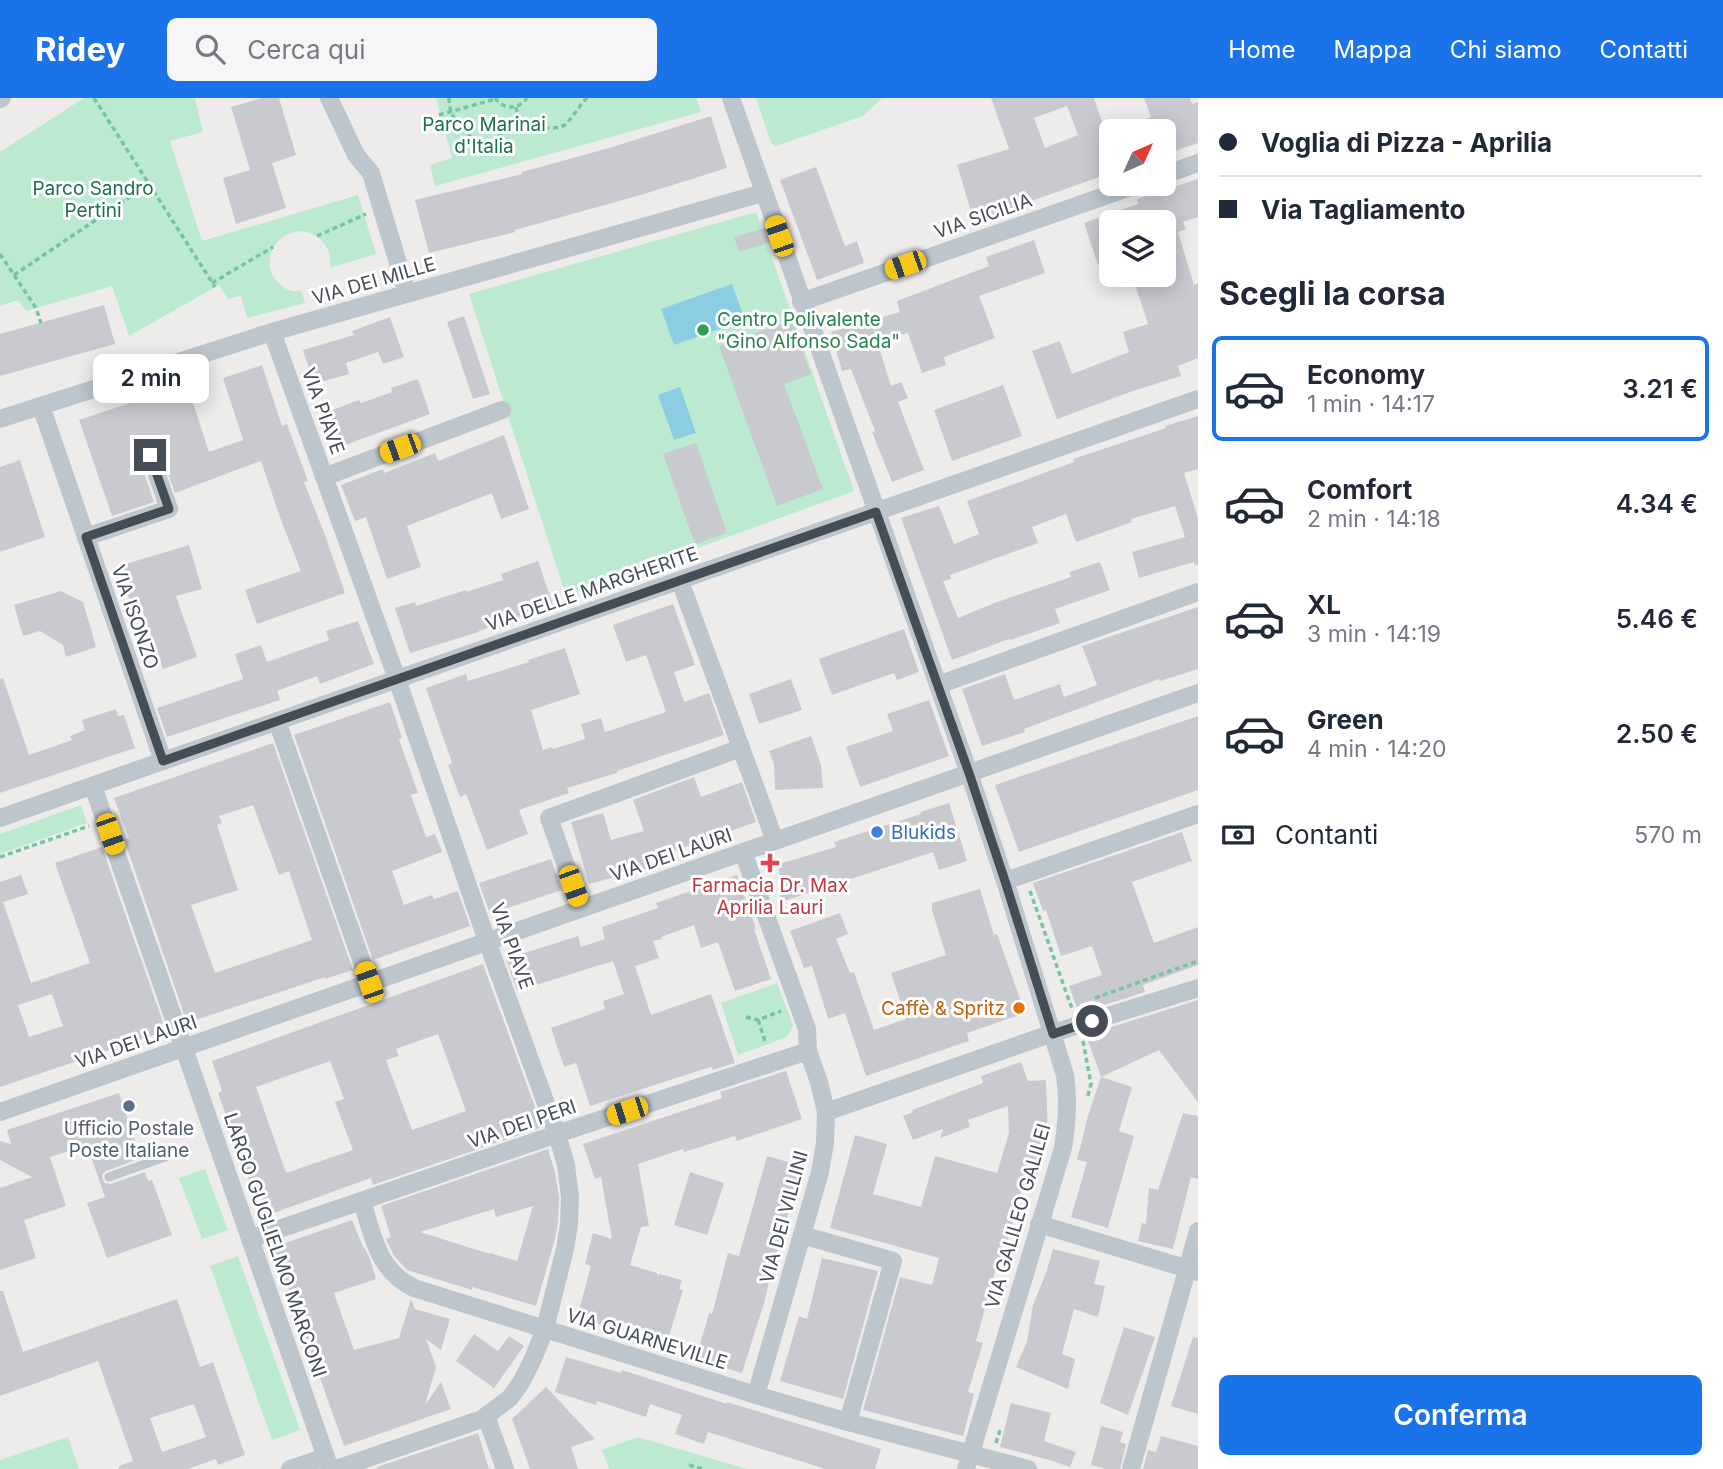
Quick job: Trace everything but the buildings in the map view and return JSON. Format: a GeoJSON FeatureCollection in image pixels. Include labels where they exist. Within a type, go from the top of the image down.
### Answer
{"type":"FeatureCollection","features":[{"type":"Feature","properties":{"kind":"street"},"geometry":{"type":"LineString","coordinates":[[330,98],[356,155],[371,173],[407,293]]}},
{"type":"Feature","properties":{"kind":"street","name":"VIA GALILEO GALILEI"},"geometry":{"type":"LineString","coordinates":[[731,98],[969,773],[1065,1076],[1068,1114],[1063,1148],[968,1461]]}},
{"type":"Feature","properties":{"kind":"street"},"geometry":{"type":"LineString","coordinates":[[1176,171],[1198,163]]}},
{"type":"Feature","properties":{"kind":"street","name":"VIA DEI MILLE"},"geometry":{"type":"LineString","coordinates":[[0,419],[272,332],[764,193]]}},
{"type":"Feature","properties":{"kind":"street","name":"VIA SICILIA"},"geometry":{"type":"LineString","coordinates":[[802,302],[1105,196]]}},
{"type":"Feature","properties":{"kind":"street","name":"VIA PIAVE"},"geometry":{"type":"LineString","coordinates":[[272,332],[557,1134],[566,1165],[570,1211],[565,1249],[545,1329],[534,1359],[510,1398],[473,1423],[330,1465],[290,1469]]}},
{"type":"Feature","properties":{"kind":"street","name":"VIA DELLE MARGHERITE"},"geometry":{"type":"LineString","coordinates":[[0,818],[1198,399]]}},
{"type":"Feature","properties":{"kind":"street","name":"VIA ISONZO"},"geometry":{"type":"LineString","coordinates":[[41,406],[163,761]]}},
{"type":"Feature","properties":{"kind":"street"},"geometry":{"type":"LineString","coordinates":[[324,477],[502,410]]}},
{"type":"Feature","properties":{"kind":"street"},"geometry":{"type":"LineString","coordinates":[[86,537],[169,509],[150,455]]}},
{"type":"Feature","properties":{"kind":"street"},"geometry":{"type":"LineString","coordinates":[[680,580],[775,841]]}},
{"type":"Feature","properties":{"kind":"street"},"geometry":{"type":"LineString","coordinates":[[938,685],[1198,592]]}},
{"type":"Feature","properties":{"kind":"street","name":"VIA DEI LAURI"},"geometry":{"type":"LineString","coordinates":[[0,1112],[1198,692]]}},
{"type":"Feature","properties":{"kind":"street"},"geometry":{"type":"LineString","coordinates":[[278,721],[369,982]]}},
{"type":"Feature","properties":{"kind":"street"},"geometry":{"type":"LineString","coordinates":[[581,908],[548,818],[741,748]]}},
{"type":"Feature","properties":{"kind":"street","name":"LARGO GUGLIELMO MARCONI"},"geometry":{"type":"LineString","coordinates":[[93,786],[330,1465]]}},
{"type":"Feature","properties":{"kind":"street"},"geometry":{"type":"LineString","coordinates":[[1005,881],[1198,814]]}},
{"type":"Feature","properties":{"kind":"street","name":"VIA DEI VILLINI"},"geometry":{"type":"LineString","coordinates":[[743,852],[807,1029],[808,1051],[826,1112],[824,1152],[756,1395]]}},
{"type":"Feature","properties":{"kind":"street"},"geometry":{"type":"LineString","coordinates":[[826,1112],[1053,1034],[1198,988]]}},
{"type":"Feature","properties":{"kind":"street","name":"VIA DEI PERI"},"geometry":{"type":"LineString","coordinates":[[250,1239],[808,1051]]}},
{"type":"Feature","properties":{"kind":"street","name":"VIA GUARNEVILLE"},"geometry":{"type":"LineString","coordinates":[[362,1201],[381,1258],[404,1282],[421,1290],[968,1461],[1028,1469]]}},
{"type":"Feature","properties":{"kind":"street"},"geometry":{"type":"LineString","coordinates":[[1039,1224],[1192,1270]]}},
{"type":"Feature","properties":{"kind":"street"},"geometry":{"type":"LineString","coordinates":[[1131,1469],[1192,1270],[1198,1231]]}},
{"type":"Feature","properties":{"kind":"street"},"geometry":{"type":"LineString","coordinates":[[802,1235],[893,1261],[848,1422]]}},
{"type":"Feature","properties":{"kind":"street"},"geometry":{"type":"LineString","coordinates":[[486,1416],[505,1469]]}},
{"type":"Feature","properties":{"kind":"lane"},"geometry":{"type":"LineString","coordinates":[[109,1177],[187,1149]]}},
{"type":"Feature","properties":{"kind":"path"},"geometry":{"type":"LineString","coordinates":[[94,98],[214,285],[273,247]]}},
{"type":"Feature","properties":{"kind":"path"},"geometry":{"type":"LineString","coordinates":[[449,98],[456,122],[464,131],[484,142],[492,141],[508,127],[520,124],[560,127],[565,125],[586,98]]}},
{"type":"Feature","properties":{"kind":"path"},"geometry":{"type":"LineString","coordinates":[[439,115],[495,98],[504,106],[516,107],[527,98]]}},
{"type":"Feature","properties":{"kind":"path"},"geometry":{"type":"LineString","coordinates":[[577,98],[580,106]]}},
{"type":"Feature","properties":{"kind":"path"},"geometry":{"type":"LineString","coordinates":[[516,107],[520,124]]}},
{"type":"Feature","properties":{"kind":"path"},"geometry":{"type":"LineString","coordinates":[[14,275],[149,184]]}},
{"type":"Feature","properties":{"kind":"path"},"geometry":{"type":"LineString","coordinates":[[317,236],[367,214]]}},
{"type":"Feature","properties":{"kind":"path"},"geometry":{"type":"LineString","coordinates":[[0,254],[36,308],[41,323]]}},
{"type":"Feature","properties":{"kind":"path"},"geometry":{"type":"LineString","coordinates":[[0,857],[94,825]]}},
{"type":"Feature","properties":{"kind":"path"},"geometry":{"type":"LineString","coordinates":[[1027,883],[1071,1006],[1078,1004]]}},
{"type":"Feature","properties":{"kind":"path"},"geometry":{"type":"LineString","coordinates":[[1084,1002],[1198,961]]}},
{"type":"Feature","properties":{"kind":"path"},"geometry":{"type":"LineString","coordinates":[[746,1017],[758,1020],[789,1009]]}},
{"type":"Feature","properties":{"kind":"path"},"geometry":{"type":"LineString","coordinates":[[758,1020],[768,1048]]}},
{"type":"Feature","properties":{"kind":"path"},"geometry":{"type":"LineString","coordinates":[[689,1465],[703,1469]]}},
{"type":"Feature","properties":{"kind":"green space","name":"Parco Sandro Pertini"},"geometry":{"type":"Polygon","coordinates":[[[84,98],[195,98],[203,132],[170,141],[202,241],[358,195],[376,254],[330,268],[329,252],[325,244],[307,232],[296,232],[277,243],[271,253],[270,264],[272,275],[286,289],[301,291],[305,303],[247,318],[241,296],[228,299],[219,285],[129,336],[112,286],[26,311],[18,300],[0,306],[0,152],[84,98]]]}},
{"type":"Feature","properties":{"kind":"green space","name":"Parco Marinai d'Italia"},"geometry":{"type":"Polygon","coordinates":[[[436,98],[696,98],[701,112],[435,186],[430,165],[452,158],[436,98]]]}},
{"type":"Feature","properties":{"kind":"green space"},"geometry":{"type":"Polygon","coordinates":[[[756,98],[882,98],[863,116],[776,146],[771,143],[756,98]]]}},
{"type":"Feature","properties":{"kind":"green space"},"geometry":{"type":"Polygon","coordinates":[[[756,212],[854,491],[566,596],[469,294],[756,212]]]}},
{"type":"Feature","properties":{"kind":"green space"},"geometry":{"type":"Polygon","coordinates":[[[81,805],[87,823],[0,854],[0,834],[81,805]]]}},
{"type":"Feature","properties":{"kind":"green space"},"geometry":{"type":"Polygon","coordinates":[[[777,983],[793,1025],[791,1031],[787,1037],[738,1055],[721,1003],[777,983]]]}},
{"type":"Feature","properties":{"kind":"green space"},"geometry":{"type":"Polygon","coordinates":[[[205,1169],[228,1230],[202,1239],[179,1178],[205,1169]]]}},
{"type":"Feature","properties":{"kind":"green space"},"geometry":{"type":"Polygon","coordinates":[[[238,1256],[300,1430],[272,1440],[210,1266],[238,1256]]]}},
{"type":"Feature","properties":{"kind":"green space"},"geometry":{"type":"Polygon","coordinates":[[[68,1437],[79,1469],[0,1469],[0,1460],[68,1437]]]}},
{"type":"Feature","properties":{"kind":"green space"},"geometry":{"type":"Polygon","coordinates":[[[638,1437],[747,1469],[609,1469],[602,1450],[638,1437]]]}},
{"type":"Feature","properties":{"kind":"water"},"geometry":{"type":"Polygon","coordinates":[[[732,284],[745,320],[674,345],[661,309],[732,284]]]}},
{"type":"Feature","properties":{"kind":"water"},"geometry":{"type":"Polygon","coordinates":[[[680,387],[696,433],[674,440],[658,395],[680,387]]]}},
{"type":"Feature","properties":{"kind":"place","name":"Centro Polivalente \"Gino Alfonso Sada\""},"geometry":{"type":"Point","coordinates":[703,330]}},
{"type":"Feature","properties":{"kind":"place","name":"Blukids"},"geometry":{"type":"Point","coordinates":[877,832]}},
{"type":"Feature","properties":{"kind":"place","name":"Farmacia Dr. Max Aprilia Lauri"},"geometry":{"type":"Point","coordinates":[770,863]}},
{"type":"Feature","properties":{"kind":"place","name":"Caffè & Spritz"},"geometry":{"type":"Point","coordinates":[1019,1008]}},
{"type":"Feature","properties":{"kind":"place","name":"Ufficio Postale Poste Italiane"},"geometry":{"type":"Point","coordinates":[129,1106]}},
{"type":"Feature","properties":{"kind":"route"},"geometry":{"type":"LineString","coordinates":[[150,455],[169,509],[86,537],[163,761],[876,512],[969,773],[1053,1034],[1092,1021]]}}]}
